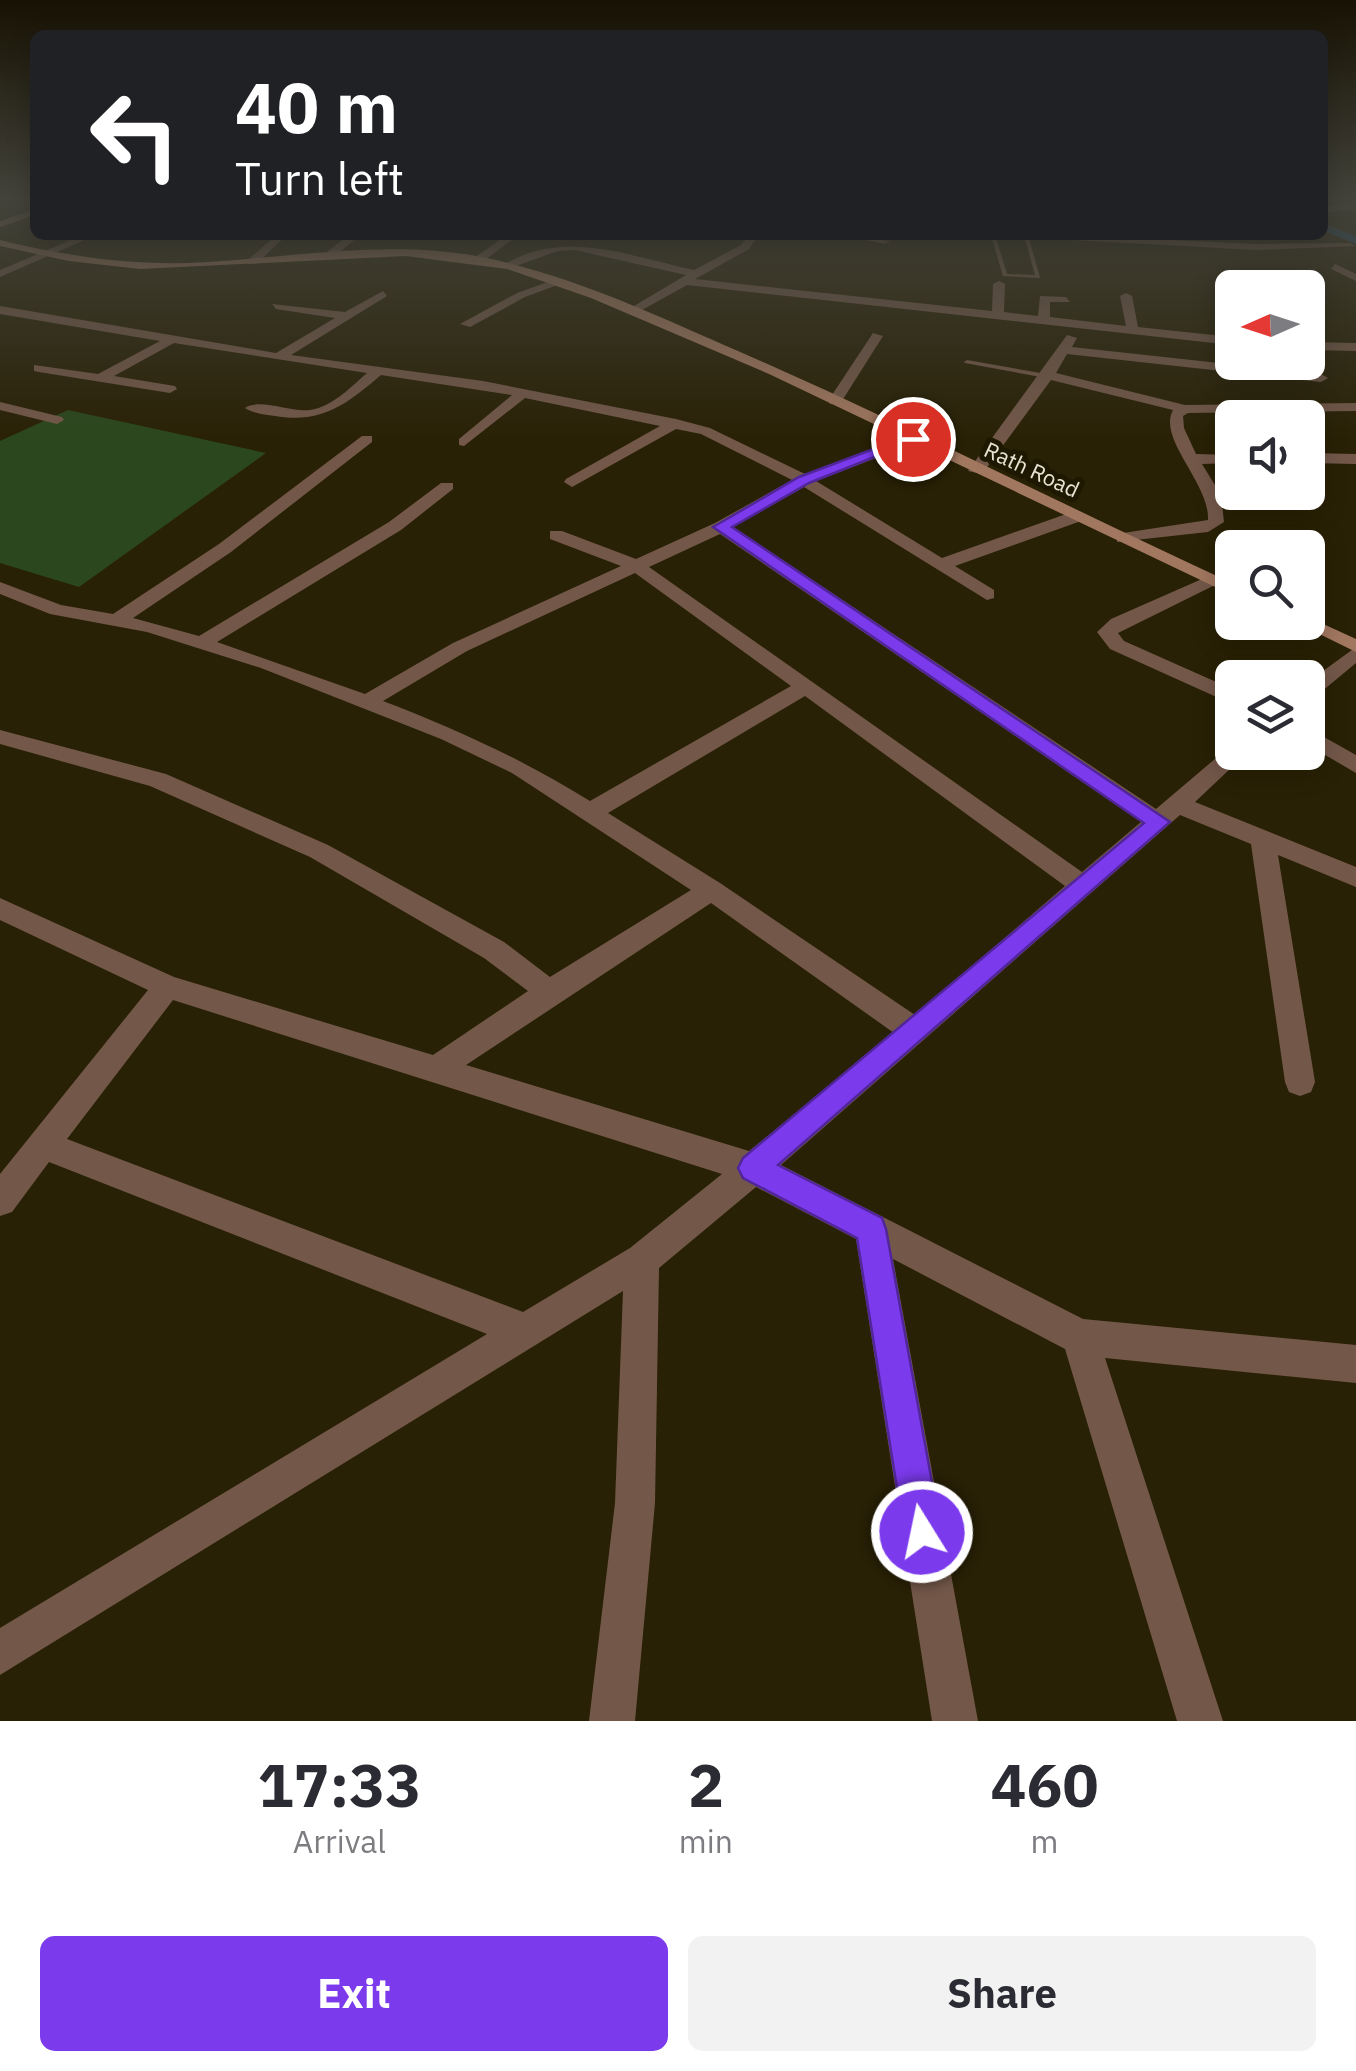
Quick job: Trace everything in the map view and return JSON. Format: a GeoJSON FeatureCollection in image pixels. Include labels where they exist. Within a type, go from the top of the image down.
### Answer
{"type":"FeatureCollection","features":[{"type":"Feature","properties":{"kind":"street"},"geometry":{"type":"LineString","coordinates":[[633,311],[684,281]]}},
{"type":"Feature","properties":{"kind":"street"},"geometry":{"type":"LineString","coordinates":[[718,281],[1215,339]]}},
{"type":"Feature","properties":{"kind":"street"},"geometry":{"type":"LineString","coordinates":[[466,324],[521,295],[556,282]]}},
{"type":"Feature","properties":{"kind":"street","name":"Rath Road"},"geometry":{"type":"LineString","coordinates":[[556,282],[633,311],[835,401],[1215,582]]}},
{"type":"Feature","properties":{"kind":"street"},"geometry":{"type":"LineString","coordinates":[[998,314],[999,284]]}},
{"type":"Feature","properties":{"kind":"street"},"geometry":{"type":"LineString","coordinates":[[278,357],[384,294]]}},
{"type":"Feature","properties":{"kind":"street"},"geometry":{"type":"LineString","coordinates":[[1126,296],[1134,331]]}},
{"type":"Feature","properties":{"kind":"street"},"geometry":{"type":"LineString","coordinates":[[1044,320],[1044,298],[1066,300]]}},
{"type":"Feature","properties":{"kind":"street"},"geometry":{"type":"LineString","coordinates":[[276,306],[348,316]]}},
{"type":"Feature","properties":{"kind":"street"},"geometry":{"type":"LineString","coordinates":[[0,310],[522,393],[676,423],[730,440],[804,480],[987,594]]}},
{"type":"Feature","properties":{"kind":"street"},"geometry":{"type":"LineString","coordinates":[[976,470],[1047,376],[1078,325]]}},
{"type":"Feature","properties":{"kind":"street"},"geometry":{"type":"LineString","coordinates":[[835,401],[877,336]]}},
{"type":"Feature","properties":{"kind":"street"},"geometry":{"type":"LineString","coordinates":[[102,377],[172,338]]}},
{"type":"Feature","properties":{"kind":"street"},"geometry":{"type":"LineString","coordinates":[[1325,346],[1356,347]]}},
{"type":"Feature","properties":{"kind":"street"},"geometry":{"type":"LineString","coordinates":[[1064,350],[1215,367]]}},
{"type":"Feature","properties":{"kind":"street"},"geometry":{"type":"LineString","coordinates":[[39,368],[170,390]]}},
{"type":"Feature","properties":{"kind":"street"},"geometry":{"type":"LineString","coordinates":[[252,408],[299,417],[322,415],[378,371]]}},
{"type":"Feature","properties":{"kind":"street"},"geometry":{"type":"LineString","coordinates":[[1047,376],[1184,408],[1356,407]]}},
{"type":"Feature","properties":{"kind":"street"},"geometry":{"type":"LineString","coordinates":[[464,442],[522,393]]}},
{"type":"Feature","properties":{"kind":"street"},"geometry":{"type":"LineString","coordinates":[[0,406],[57,420]]}},
{"type":"Feature","properties":{"kind":"street"},"geometry":{"type":"LineString","coordinates":[[1123,538],[1216,522],[1218,514],[1175,428],[1176,414],[1184,408]]}},
{"type":"Feature","properties":{"kind":"street"},"geometry":{"type":"LineString","coordinates":[[572,482],[676,423]]}},
{"type":"Feature","properties":{"kind":"street"},"geometry":{"type":"LineString","coordinates":[[116,621],[225,548],[367,439]]}},
{"type":"Feature","properties":{"kind":"street"},"geometry":{"type":"LineString","coordinates":[[366,702],[501,626],[721,527],[804,480],[913,439]]}},
{"type":"Feature","properties":{"kind":"street"},"geometry":{"type":"LineString","coordinates":[[1325,458],[1356,459]]}},
{"type":"Feature","properties":{"kind":"street"},"geometry":{"type":"LineString","coordinates":[[1193,460],[1215,459]]}},
{"type":"Feature","properties":{"kind":"street"},"geometry":{"type":"LineString","coordinates":[[201,643],[379,536],[447,486]]}},
{"type":"Feature","properties":{"kind":"street"},"geometry":{"type":"LineString","coordinates":[[941,565],[1075,516]]}},
{"type":"Feature","properties":{"kind":"street"},"geometry":{"type":"LineString","coordinates":[[721,527],[1170,814],[1263,839],[1356,877]]}},
{"type":"Feature","properties":{"kind":"street"},"geometry":{"type":"LineString","coordinates":[[556,534],[637,566],[1085,886]]}},
{"type":"Feature","properties":{"kind":"street"},"geometry":{"type":"LineString","coordinates":[[1210,580],[1118,623],[1107,632],[1117,645],[1215,689]]}},
{"type":"Feature","properties":{"kind":"street"},"geometry":{"type":"LineString","coordinates":[[0,588],[58,610],[201,643],[449,734],[520,768],[711,890],[916,1032]]}},
{"type":"Feature","properties":{"kind":"street"},"geometry":{"type":"LineString","coordinates":[[1325,633],[1356,649],[1325,677]]}},
{"type":"Feature","properties":{"kind":"street"},"geometry":{"type":"LineString","coordinates":[[592,811],[807,686]]}},
{"type":"Feature","properties":{"kind":"street"},"geometry":{"type":"LineString","coordinates":[[0,737],[158,780],[319,851],[494,950],[550,992]]}},
{"type":"Feature","properties":{"kind":"street"},"geometry":{"type":"LineString","coordinates":[[1325,746],[1356,765]]}},
{"type":"Feature","properties":{"kind":"street"},"geometry":{"type":"LineString","coordinates":[[0,1653],[642,1260],[916,1032],[1218,770]]}},
{"type":"Feature","properties":{"kind":"street"},"geometry":{"type":"LineString","coordinates":[[1263,839],[1300,1082]]}},
{"type":"Feature","properties":{"kind":"street"},"geometry":{"type":"LineString","coordinates":[[435,1070],[711,890]]}},
{"type":"Feature","properties":{"kind":"street"},"geometry":{"type":"LineString","coordinates":[[0,908],[167,986],[753,1168],[1080,1337],[1356,1364]]}},
{"type":"Feature","properties":{"kind":"street"},"geometry":{"type":"LineString","coordinates":[[0,1200],[167,986]]}},
{"type":"Feature","properties":{"kind":"street"},"geometry":{"type":"LineString","coordinates":[[43,1146],[523,1330]]}},
{"type":"Feature","properties":{"kind":"street"},"geometry":{"type":"LineString","coordinates":[[871,1229],[954,1721]]}},
{"type":"Feature","properties":{"kind":"street"},"geometry":{"type":"LineString","coordinates":[[612,1721],[635,1502],[642,1260]]}},
{"type":"Feature","properties":{"kind":"street"},"geometry":{"type":"LineString","coordinates":[[1080,1337],[1200,1721]]}},
{"type":"Feature","properties":{"kind":"lane"},"geometry":{"type":"LineString","coordinates":[[967,362],[1047,376]]}},
{"type":"Feature","properties":{"kind":"green space"},"geometry":{"type":"Polygon","coordinates":[[[68,410],[266,453],[79,587],[0,563],[0,441],[68,410]]]}},
{"type":"Feature","properties":{"kind":"route"},"geometry":{"type":"LineString","coordinates":[[913,439],[804,480],[721,527],[1159,822],[753,1168],[871,1229],[922,1532]]}}]}
